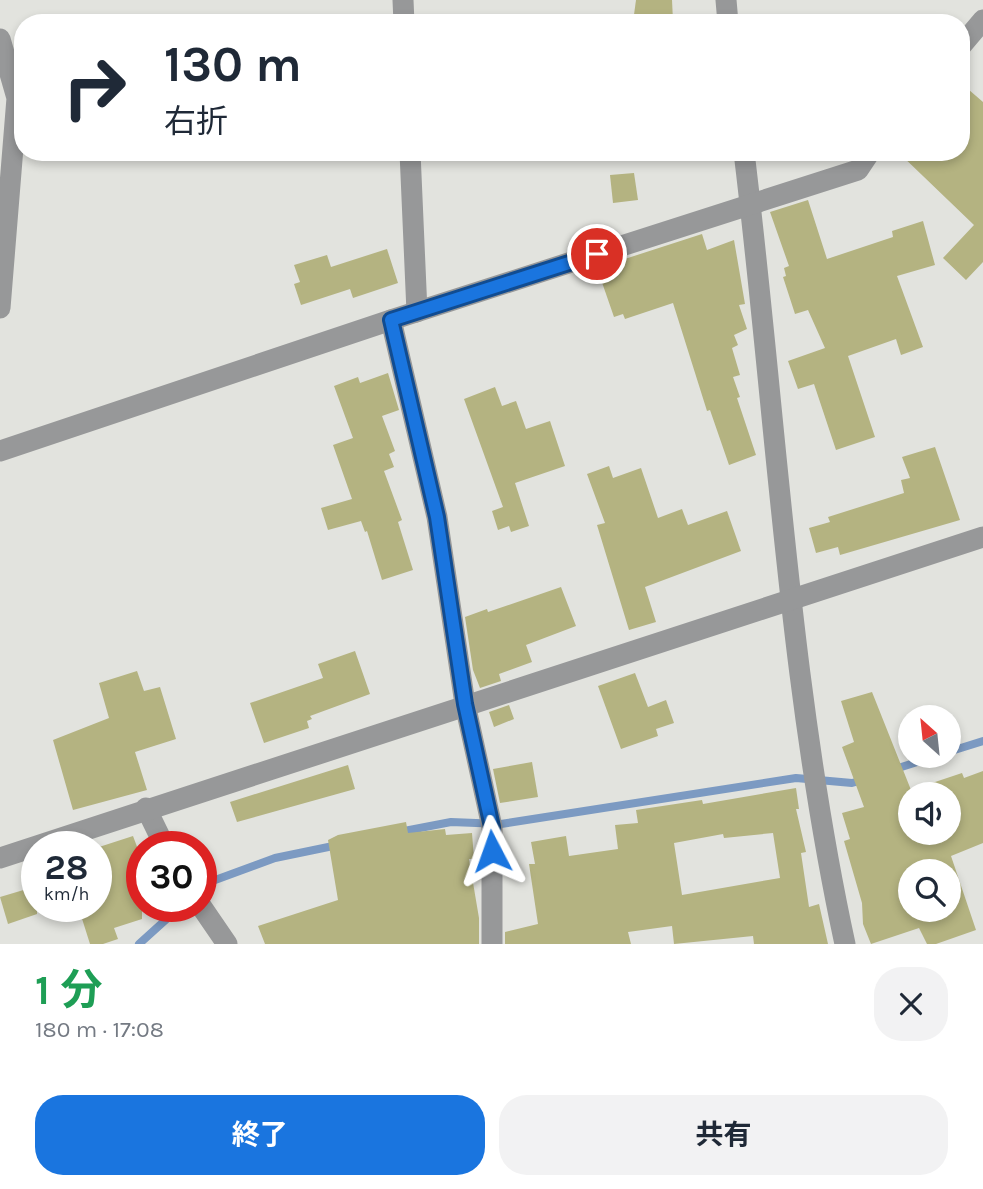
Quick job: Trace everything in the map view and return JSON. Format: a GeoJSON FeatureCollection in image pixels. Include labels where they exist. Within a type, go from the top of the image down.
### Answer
{"type":"FeatureCollection","features":[{"type":"Feature","properties":{"kind":"street"},"geometry":{"type":"LineString","coordinates":[[970,35],[983,20]]}},
{"type":"Feature","properties":{"kind":"street"},"geometry":{"type":"LineString","coordinates":[[0,39],[3,63],[14,89]]}},
{"type":"Feature","properties":{"kind":"street"},"geometry":{"type":"LineString","coordinates":[[0,308],[14,145]]}},
{"type":"Feature","properties":{"kind":"street"},"geometry":{"type":"LineString","coordinates":[[410,161],[417,312]]}},
{"type":"Feature","properties":{"kind":"street"},"geometry":{"type":"LineString","coordinates":[[745,161],[812,768],[845,944]]}},
{"type":"Feature","properties":{"kind":"street"},"geometry":{"type":"LineString","coordinates":[[0,452],[391,320],[858,170],[864,161]]}},
{"type":"Feature","properties":{"kind":"street"},"geometry":{"type":"LineString","coordinates":[[391,320],[437,517],[465,704],[491,823],[492,944]]}},
{"type":"Feature","properties":{"kind":"street"},"geometry":{"type":"LineString","coordinates":[[0,858],[146,808],[983,537]]}},
{"type":"Feature","properties":{"kind":"street"},"geometry":{"type":"LineString","coordinates":[[146,808],[158,831]]}},
{"type":"Feature","properties":{"kind":"street"},"geometry":{"type":"LineString","coordinates":[[212,922],[227,944]]}},
{"type":"Feature","properties":{"kind":"building"},"geometry":{"type":"Polygon","coordinates":[[[636,0],[672,0],[673,14],[634,14],[636,0]]]}},
{"type":"Feature","properties":{"kind":"building"},"geometry":{"type":"Polygon","coordinates":[[[970,91],[983,102],[983,262],[966,280],[943,258],[974,225],[907,161],[970,161],[970,91]]]}},
{"type":"Feature","properties":{"kind":"building"},"geometry":{"type":"Polygon","coordinates":[[[634,173],[638,200],[613,203],[610,175],[634,173]]]}},
{"type":"Feature","properties":{"kind":"building"},"geometry":{"type":"Polygon","coordinates":[[[808,200],[827,259],[893,237],[892,231],[923,221],[935,265],[897,276],[923,347],[901,355],[896,339],[848,356],[875,437],[836,450],[814,384],[798,389],[788,361],[825,348],[808,310],[795,314],[783,277],[786,276],[784,268],[789,266],[770,212],[808,200]]]}},
{"type":"Feature","properties":{"kind":"building"},"geometry":{"type":"Polygon","coordinates":[[[702,234],[707,250],[734,240],[745,304],[739,305],[747,329],[734,335],[738,345],[732,348],[740,375],[733,377],[740,397],[737,398],[756,455],[729,465],[710,410],[707,411],[673,303],[625,319],[623,314],[614,317],[597,268],[702,234]]]}},
{"type":"Feature","properties":{"kind":"building"},"geometry":{"type":"Polygon","coordinates":[[[387,249],[398,283],[353,298],[350,289],[301,305],[294,284],[300,282],[294,265],[327,255],[331,267],[387,249]]]}},
{"type":"Feature","properties":{"kind":"building"},"geometry":{"type":"Polygon","coordinates":[[[388,373],[399,410],[382,416],[395,451],[389,454],[394,467],[384,471],[402,520],[398,522],[413,570],[382,580],[367,531],[365,532],[361,521],[328,530],[321,508],[352,499],[333,445],[353,438],[334,386],[358,377],[360,383],[388,373]]]}},
{"type":"Feature","properties":{"kind":"building"},"geometry":{"type":"Polygon","coordinates":[[[495,387],[502,406],[516,401],[526,429],[550,421],[565,466],[515,483],[529,526],[511,532],[509,526],[498,530],[492,511],[503,507],[464,399],[495,387]]]}},
{"type":"Feature","properties":{"kind":"building"},"geometry":{"type":"Polygon","coordinates":[[[935,447],[960,520],[840,555],[838,547],[816,553],[809,528],[830,522],[828,517],[904,493],[901,480],[910,478],[902,457],[935,447]]]}},
{"type":"Feature","properties":{"kind":"building"},"geometry":{"type":"Polygon","coordinates":[[[609,466],[613,478],[641,468],[658,518],[682,509],[688,525],[727,511],[741,551],[645,587],[656,622],[629,630],[597,525],[605,523],[587,474],[609,466]]]}},
{"type":"Feature","properties":{"kind":"building"},"geometry":{"type":"Polygon","coordinates":[[[561,587],[576,626],[526,645],[532,662],[499,674],[501,681],[480,688],[473,670],[465,617],[561,587]]]}},
{"type":"Feature","properties":{"kind":"building"},"geometry":{"type":"Polygon","coordinates":[[[355,651],[370,694],[310,716],[312,719],[307,721],[309,728],[264,743],[250,703],[323,678],[318,664],[355,651]]]}},
{"type":"Feature","properties":{"kind":"building"},"geometry":{"type":"Polygon","coordinates":[[[137,671],[144,691],[160,687],[176,739],[135,752],[147,790],[73,810],[53,740],[109,718],[99,683],[137,671]]]}},
{"type":"Feature","properties":{"kind":"building"},"geometry":{"type":"Polygon","coordinates":[[[635,673],[648,707],[666,700],[674,723],[656,729],[658,736],[621,749],[598,686],[635,673]]]}},
{"type":"Feature","properties":{"kind":"building"},"geometry":{"type":"Polygon","coordinates":[[[872,692],[898,757],[898,768],[902,768],[908,782],[898,782],[898,845],[961,845],[961,782],[935,782],[962,773],[964,778],[983,771],[983,843],[951,856],[952,859],[898,859],[898,922],[961,922],[961,886],[976,930],[936,944],[927,944],[919,928],[871,944],[863,924],[862,903],[844,841],[850,839],[842,813],[864,807],[842,747],[854,742],[841,701],[872,692]]]}},
{"type":"Feature","properties":{"kind":"building"},"geometry":{"type":"Polygon","coordinates":[[[509,705],[514,719],[494,727],[489,712],[509,705]]]}},
{"type":"Feature","properties":{"kind":"building"},"geometry":{"type":"Polygon","coordinates":[[[532,762],[538,797],[500,803],[493,769],[532,762]]]}},
{"type":"Feature","properties":{"kind":"building"},"geometry":{"type":"Polygon","coordinates":[[[348,765],[355,789],[237,822],[230,802],[348,765]]]}},
{"type":"Feature","properties":{"kind":"building"},"geometry":{"type":"Polygon","coordinates":[[[796,788],[799,809],[796,809],[806,852],[801,853],[809,907],[819,904],[828,944],[754,944],[753,936],[674,944],[672,926],[628,932],[631,944],[505,944],[505,932],[538,924],[529,864],[535,864],[531,842],[566,836],[569,856],[618,849],[615,825],[638,823],[636,810],[702,800],[703,804],[796,788]],[[773,833],[724,838],[723,834],[674,843],[682,895],[780,878],[773,833]]]}},
{"type":"Feature","properties":{"kind":"building"},"geometry":{"type":"Polygon","coordinates":[[[406,822],[408,833],[445,829],[446,835],[472,833],[474,859],[469,859],[479,918],[479,944],[265,944],[258,926],[338,900],[328,840],[338,835],[406,822]]]}},
{"type":"Feature","properties":{"kind":"building"},"geometry":{"type":"Polygon","coordinates":[[[126,838],[126,922],[133,922],[114,928],[118,939],[103,944],[90,944],[83,922],[112,922],[112,843],[126,838]]]}},
{"type":"Feature","properties":{"kind":"building"},"geometry":{"type":"Polygon","coordinates":[[[21,891],[21,920],[8,924],[0,897],[21,891]]]}},
{"type":"Feature","properties":{"kind":"waterway"},"geometry":{"type":"LineString","coordinates":[[961,748],[983,741]]}},
{"type":"Feature","properties":{"kind":"waterway"},"geometry":{"type":"LineString","coordinates":[[892,770],[898,768]]}},
{"type":"Feature","properties":{"kind":"waterway"},"geometry":{"type":"LineString","coordinates":[[399,832],[451,822],[501,824],[796,778],[852,783],[863,780]]}},
{"type":"Feature","properties":{"kind":"waterway"},"geometry":{"type":"LineString","coordinates":[[217,879],[275,858],[338,845]]}},
{"type":"Feature","properties":{"kind":"waterway"},"geometry":{"type":"LineString","coordinates":[[139,944],[163,922]]}},
{"type":"Feature","properties":{"kind":"route"},"geometry":{"type":"LineString","coordinates":[[492,851],[492,827],[465,704],[437,517],[391,320],[597,254]]}}]}
